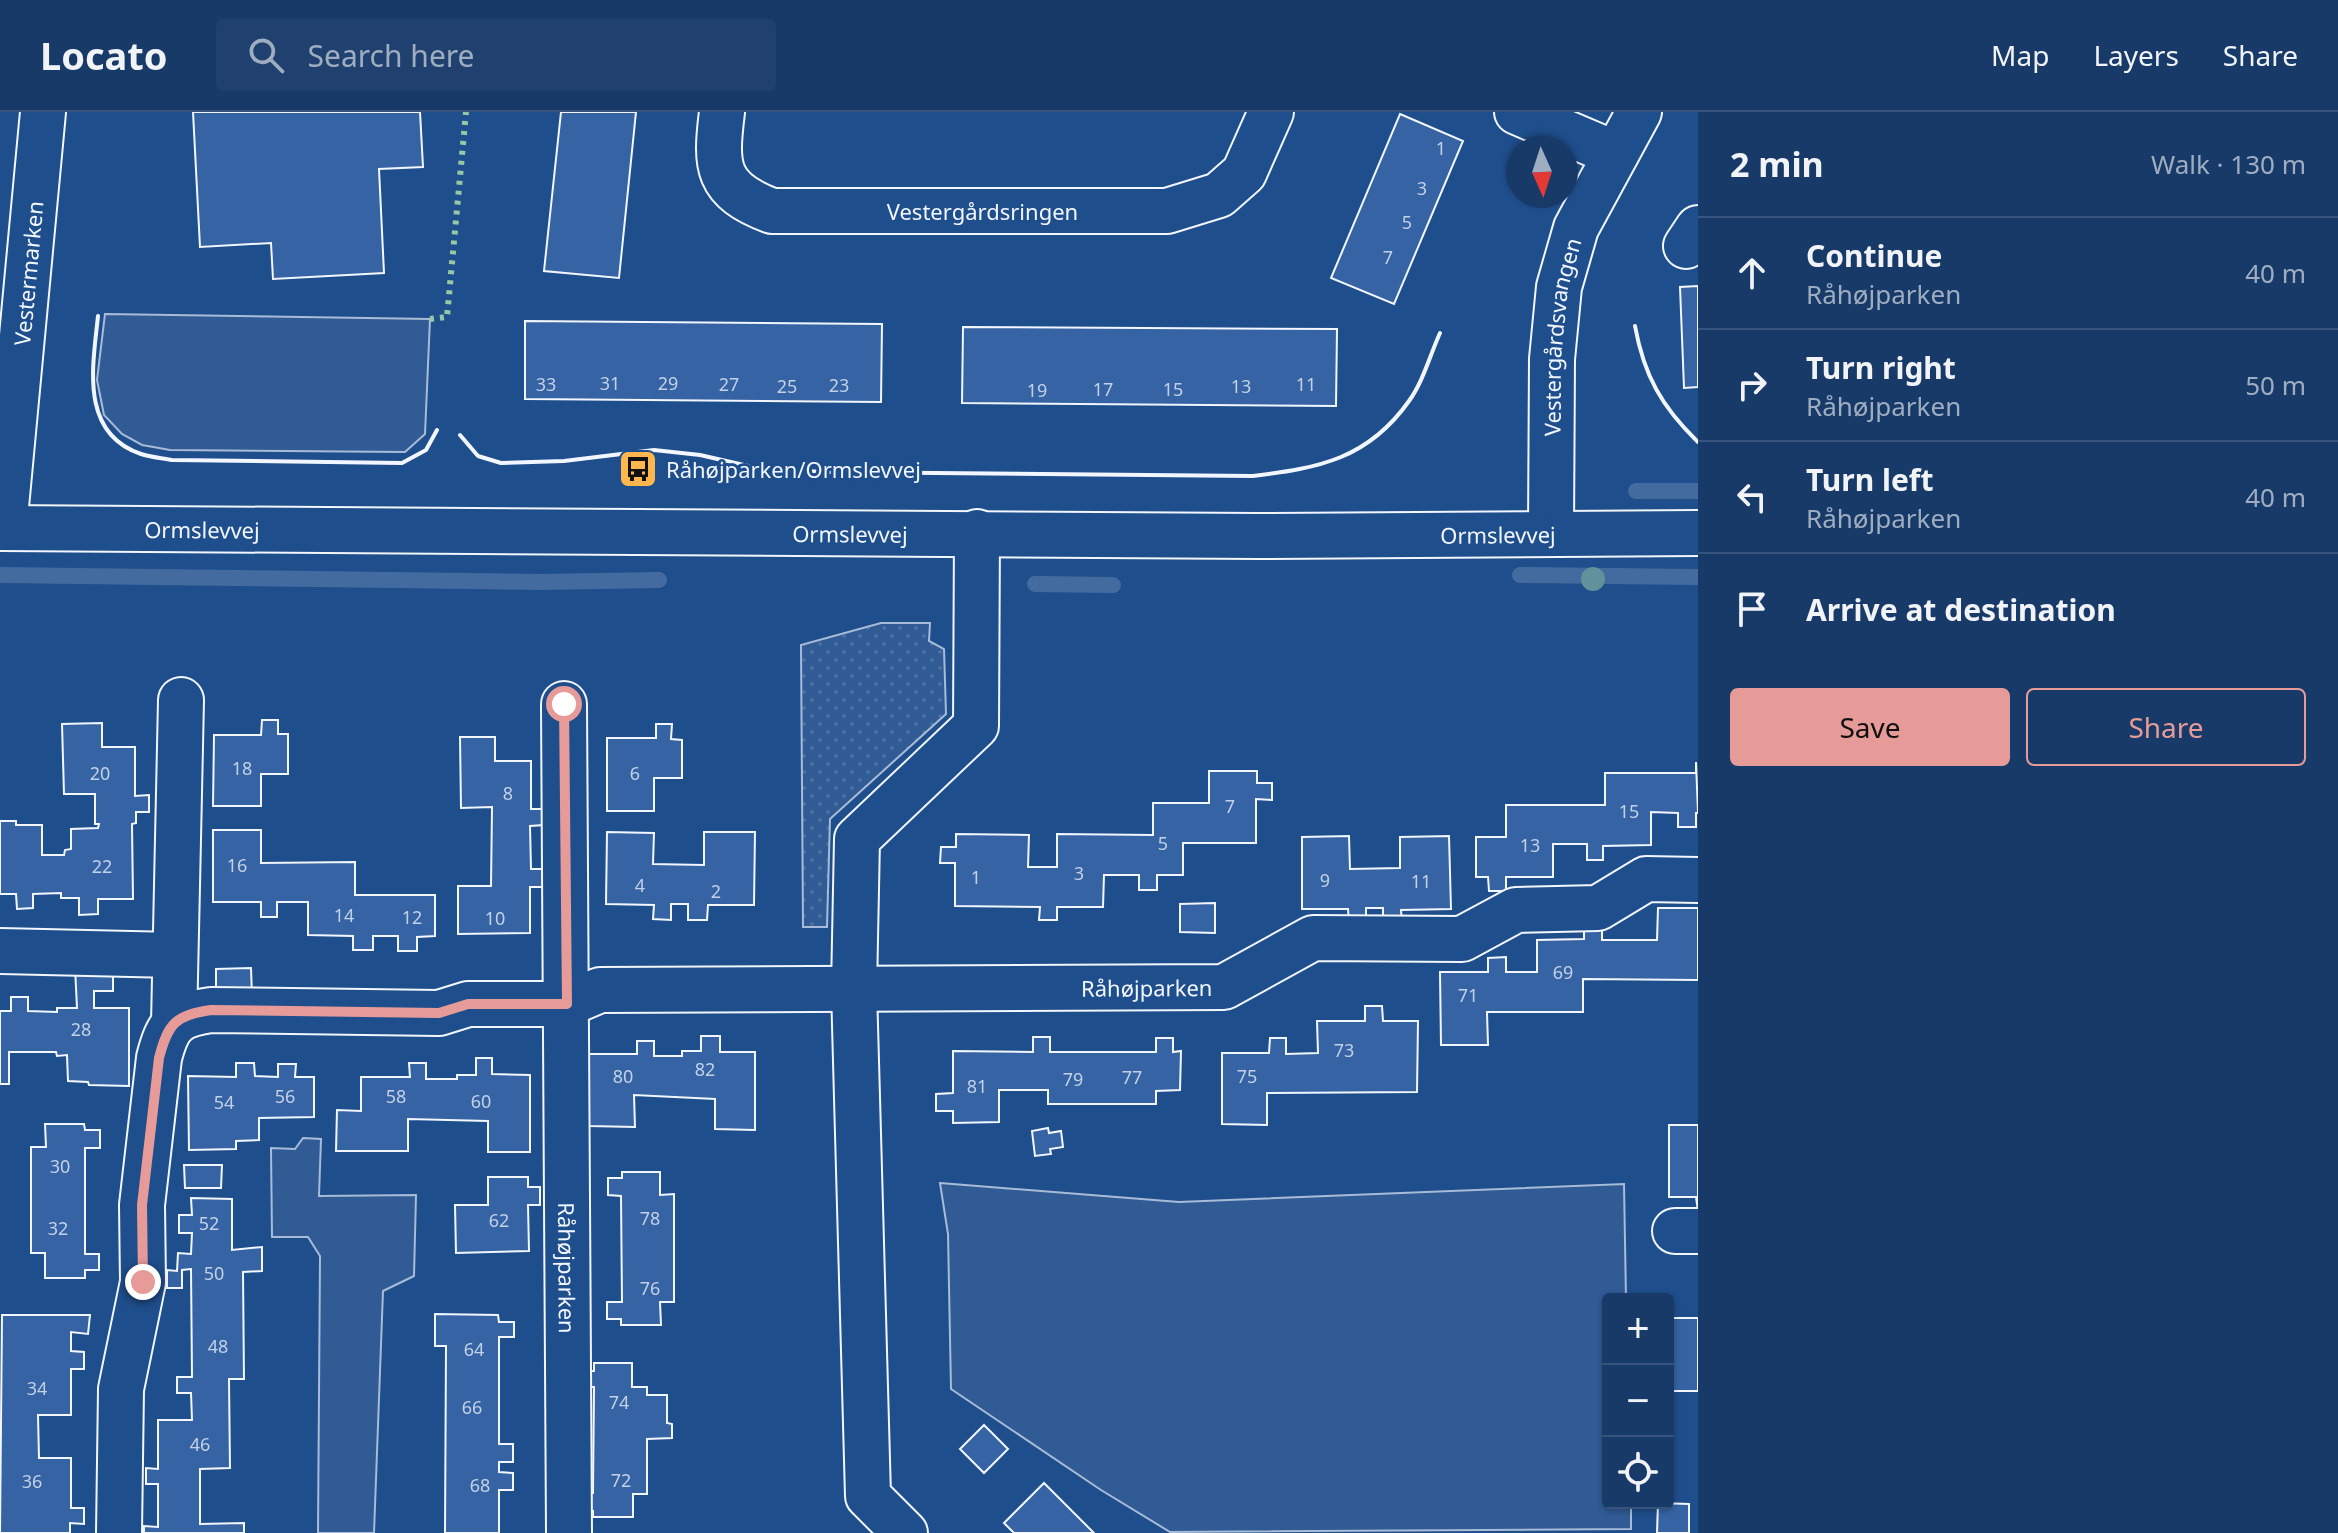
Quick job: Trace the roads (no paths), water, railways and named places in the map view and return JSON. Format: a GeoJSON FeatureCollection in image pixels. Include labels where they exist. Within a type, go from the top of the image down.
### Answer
{"type":"FeatureCollection","features":[{"type":"Feature","properties":{"kind":"street","name":"Vestermarken"},"geometry":{"type":"LineString","coordinates":[[2,528],[43,112]]}},
{"type":"Feature","properties":{"kind":"street","name":"Vestergårdsringen"},"geometry":{"type":"LineString","coordinates":[[722,112],[716,154],[727,181],[744,200],[772,211],[1167,211],[1219,195],[1244,173],[1271,112]]}},
{"type":"Feature","properties":{"kind":"street"},"geometry":{"type":"LineString","coordinates":[[1517,112],[1616,154]]}},
{"type":"Feature","properties":{"kind":"street","name":"Vestergårdsvangen"},"geometry":{"type":"LineString","coordinates":[[1551,532],[1552,359],[1559,287],[1576,228],[1639,112]]}},
{"type":"Feature","properties":{"kind":"street","name":"Ormslevvej"},"geometry":{"type":"LineString","coordinates":[[2,528],[1258,536],[1698,533]]}},
{"type":"Feature","properties":{"kind":"street"},"geometry":{"type":"LineString","coordinates":[[905,1533],[868,1496],[854,989],[857,839],[976,726],[977,532]]}},
{"type":"Feature","properties":{"kind":"street"},"geometry":{"type":"LineString","coordinates":[[119,1533],[121,1389],[143,1282],[142,1205],[159,1058],[164,1040],[174,1024],[181,700]]}},
{"type":"Feature","properties":{"kind":"street","name":"Råhøjparken"},"geometry":{"type":"LineString","coordinates":[[564,704],[569,1533]]}},
{"type":"Feature","properties":{"kind":"street","name":"Råhøjparken"},"geometry":{"type":"LineString","coordinates":[[174,1024],[187,1013],[211,1010],[439,1013],[468,1004],[567,1004],[600,990],[1224,987],[1313,938],[1462,939],[1516,910],[1598,908],[1646,879],[1698,880]]}},
{"type":"Feature","properties":{"kind":"street"},"geometry":{"type":"LineString","coordinates":[[0,951],[175,955]]}},
{"type":"Feature","properties":{"kind":"waterway"},"geometry":{"type":"LineString","coordinates":[[1636,491],[1698,491]]}},
{"type":"Feature","properties":{"kind":"waterway"},"geometry":{"type":"LineString","coordinates":[[0,575],[540,582],[659,580]]}},
{"type":"Feature","properties":{"kind":"waterway"},"geometry":{"type":"LineString","coordinates":[[1520,575],[1698,577]]}},
{"type":"Feature","properties":{"kind":"waterway"},"geometry":{"type":"LineString","coordinates":[[1035,584],[1113,585]]}},
{"type":"Feature","properties":{"kind":"place","name":"Råhøjparken/Ormslevvej"},"geometry":{"type":"Point","coordinates":[638,469]}}]}
